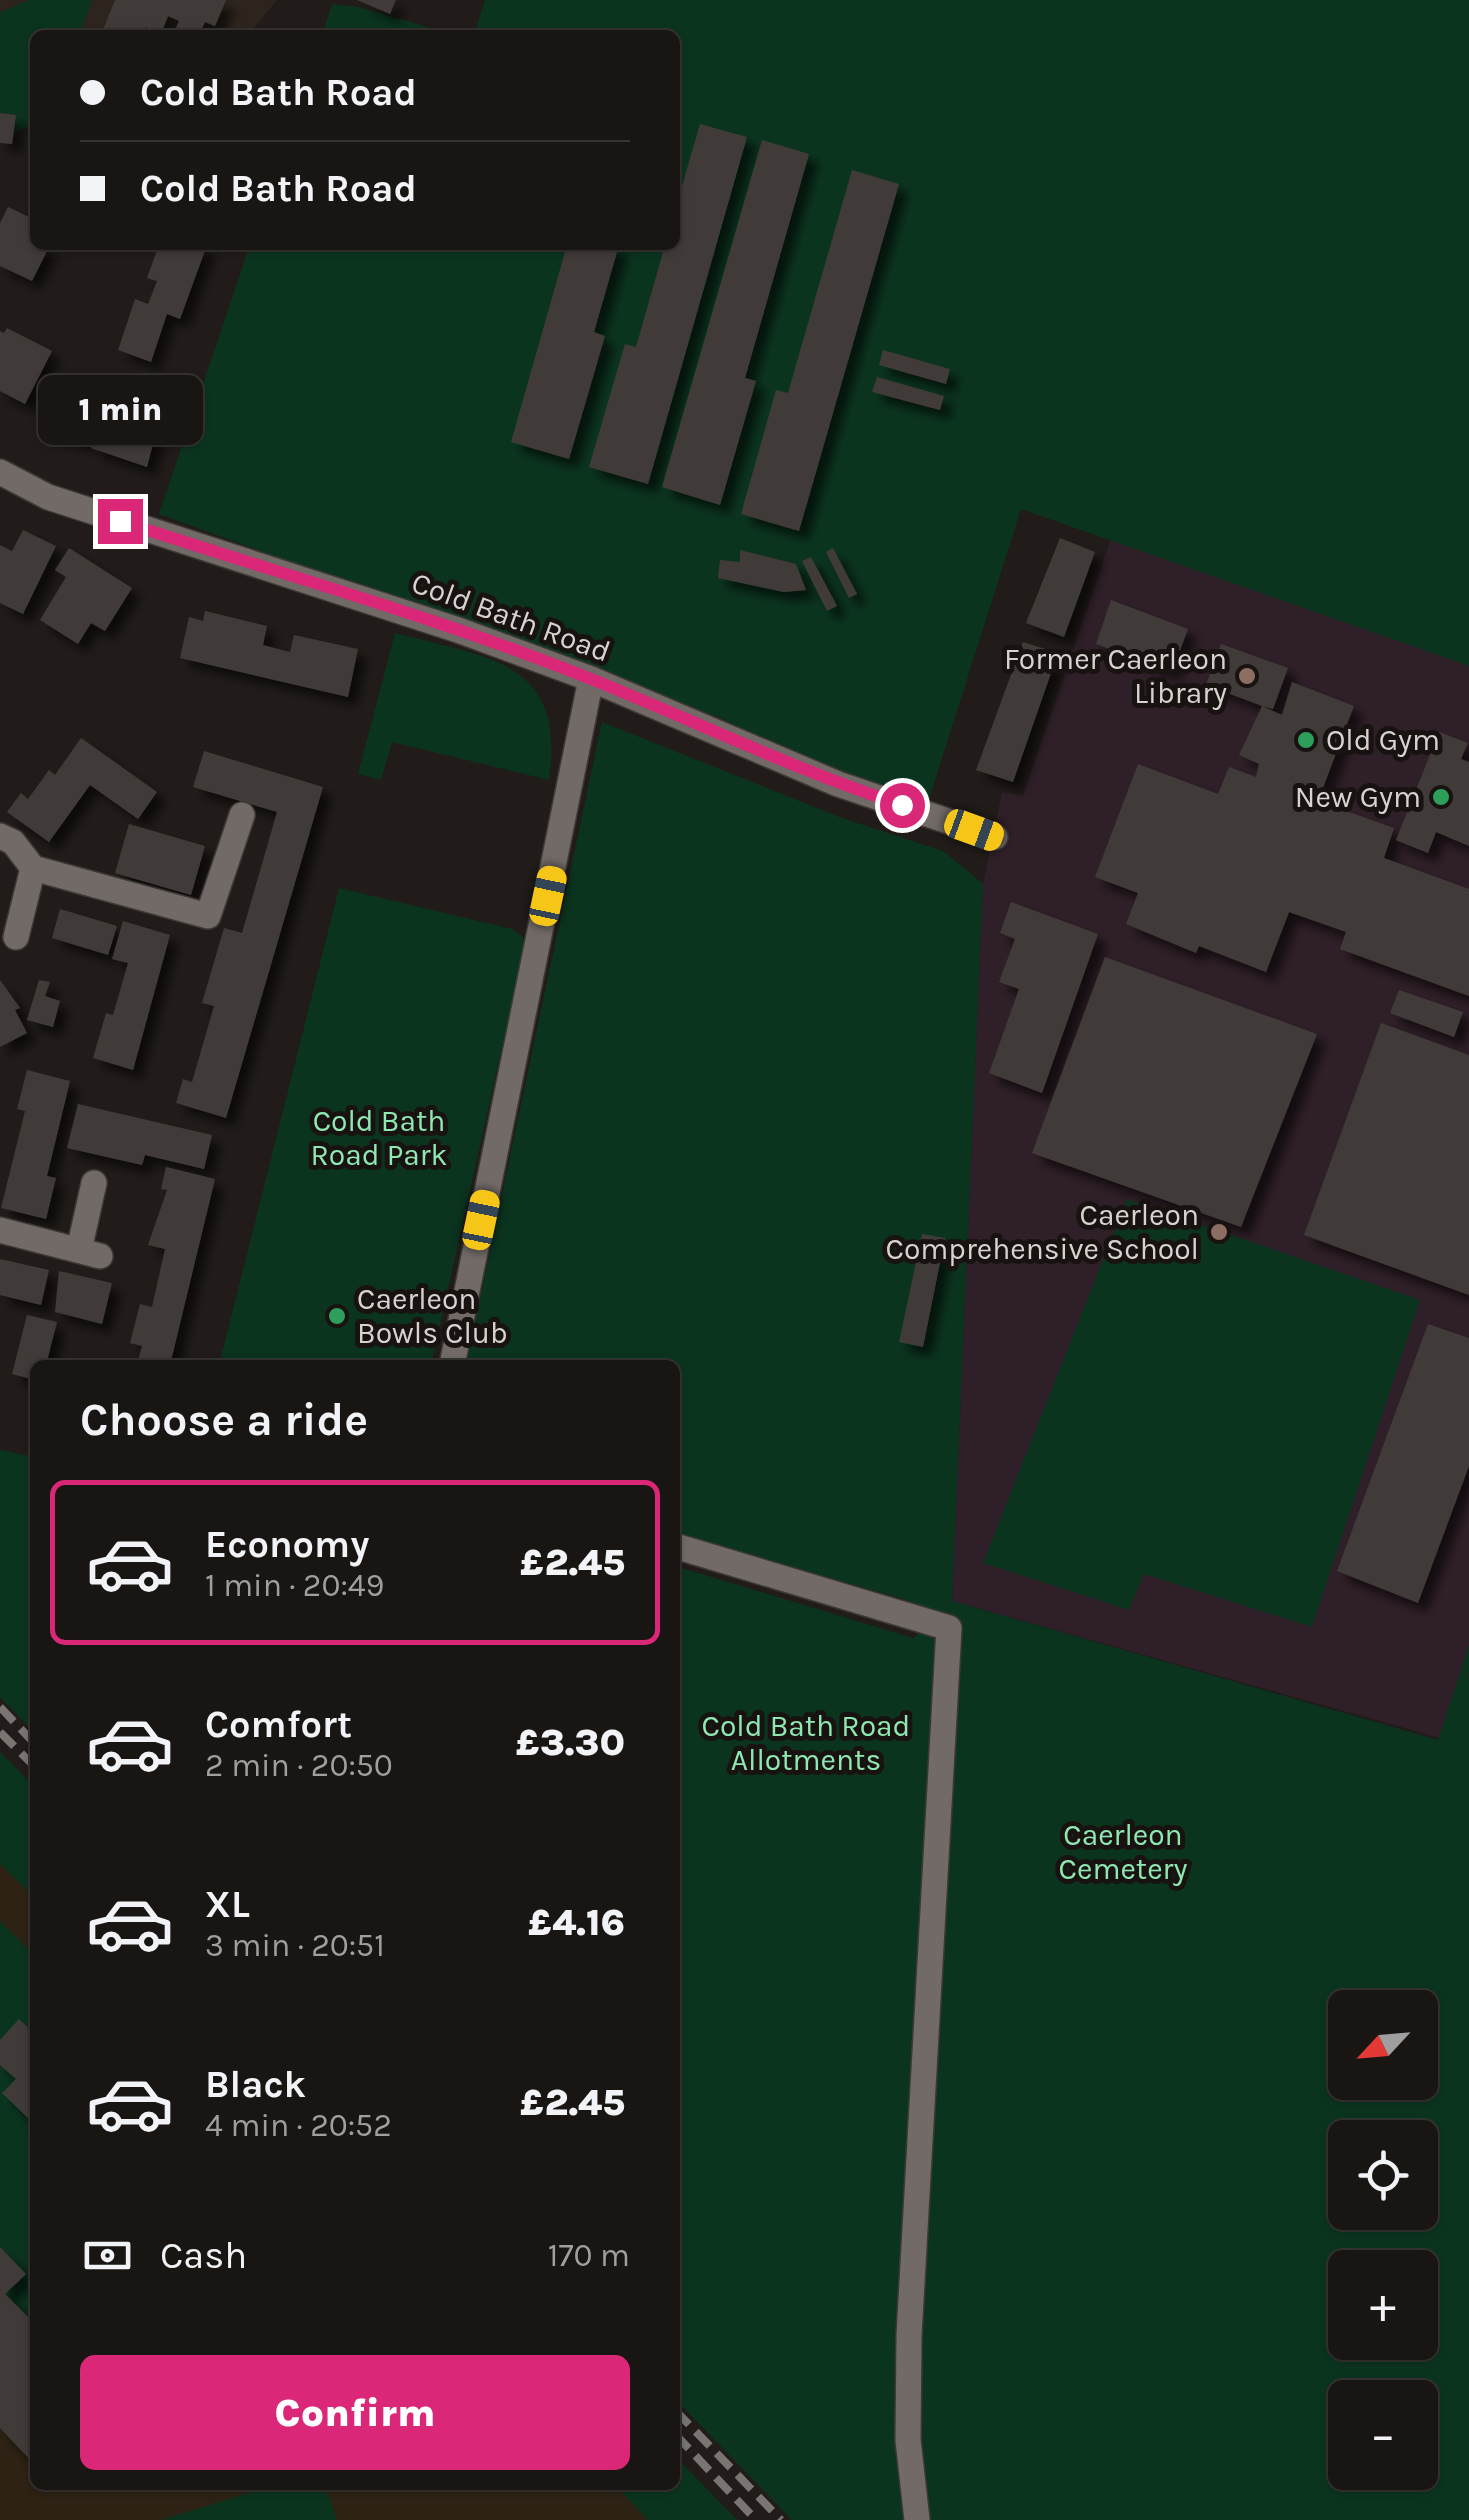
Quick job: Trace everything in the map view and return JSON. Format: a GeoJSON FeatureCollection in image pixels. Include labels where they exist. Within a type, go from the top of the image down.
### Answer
{"type":"FeatureCollection","features":[{"type":"Feature","properties":{"kind":"street","name":"Cold Bath Road"},"geometry":{"type":"LineString","coordinates":[[0,472],[48,496],[458,630],[591,679],[838,784],[995,838]]}},
{"type":"Feature","properties":{"kind":"street"},"geometry":{"type":"LineString","coordinates":[[453,1360],[591,679]]}},
{"type":"Feature","properties":{"kind":"street"},"geometry":{"type":"LineString","coordinates":[[0,836],[13,842],[33,868],[208,916],[242,815]]}},
{"type":"Feature","properties":{"kind":"street"},"geometry":{"type":"LineString","coordinates":[[16,936],[33,868]]}},
{"type":"Feature","properties":{"kind":"street"},"geometry":{"type":"LineString","coordinates":[[0,1230],[90,1253],[94,1183]]}},
{"type":"Feature","properties":{"kind":"street"},"geometry":{"type":"LineString","coordinates":[[680,1547],[949,1628],[909,2334],[908,2440],[917,2520]]}},
{"type":"Feature","properties":{"kind":"shaded area"},"geometry":{"type":"Polygon","coordinates":[[[0,0],[277,0],[252,30],[30,30],[30,39],[0,66],[0,0]]]}},
{"type":"Feature","properties":{"kind":"shaded area","name":"Caerleon Comprehensive School"},"geometry":{"type":"Polygon","coordinates":[[[1111,538],[1469,666],[1469,1746],[952,1601],[983,884],[1002,792],[1023,796],[1111,538]]]}},
{"type":"Feature","properties":{"kind":"shaded area"},"geometry":{"type":"Polygon","coordinates":[[[0,1864],[30,1893],[30,2490],[620,2490],[648,2520],[0,2520],[0,1864]]]}},
{"type":"Feature","properties":{"kind":"green space"},"geometry":{"type":"Polygon","coordinates":[[[29,0],[92,0],[81,30],[30,30],[30,125],[13,134],[15,115],[0,113],[0,12],[29,0]]]}},
{"type":"Feature","properties":{"kind":"green space"},"geometry":{"type":"Polygon","coordinates":[[[485,0],[1469,0],[1469,666],[1021,509],[929,799],[836,771],[716,716],[159,514],[248,250],[680,250],[680,30],[476,30],[485,0]]]}},
{"type":"Feature","properties":{"kind":"green space"},"geometry":{"type":"Polygon","coordinates":[[[332,4],[358,7],[438,30],[324,30],[332,4]]]}},
{"type":"Feature","properties":{"kind":"green space"},"geometry":{"type":"Polygon","coordinates":[[[395,633],[490,659],[514,671],[533,687],[545,710],[551,740],[549,780],[392,742],[381,780],[358,774],[395,633]]]}},
{"type":"Feature","properties":{"kind":"green space"},"geometry":{"type":"Polygon","coordinates":[[[602,722],[842,818],[943,851],[983,884],[952,1601],[1438,1740],[1469,1645],[1469,2520],[792,2520],[680,2404],[680,1568],[913,1638],[934,1622],[907,1600],[680,1535],[680,1360],[467,1360],[602,722]]]}},
{"type":"Feature","properties":{"kind":"green space","name":"Cold Bath Road Park"},"geometry":{"type":"Polygon","coordinates":[[[339,888],[512,929],[526,939],[432,1360],[220,1360],[339,888]]]}},
{"type":"Feature","properties":{"kind":"green space"},"geometry":{"type":"Polygon","coordinates":[[[1127,1199],[1420,1300],[1312,1627],[1144,1574],[1129,1610],[983,1563],[1127,1199]]]}},
{"type":"Feature","properties":{"kind":"green space"},"geometry":{"type":"Polygon","coordinates":[[[0,1450],[30,1456],[30,1728],[0,1697],[0,1450]]]}},
{"type":"Feature","properties":{"kind":"green space"},"geometry":{"type":"Polygon","coordinates":[[[0,1752],[30,1782],[30,1893],[0,1864],[0,1752]]]}},
{"type":"Feature","properties":{"kind":"green space"},"geometry":{"type":"Polygon","coordinates":[[[0,1921],[30,1951],[30,2319],[5,2294],[26,2274],[0,2247],[0,1921]]]}},
{"type":"Feature","properties":{"kind":"green space"},"geometry":{"type":"Polygon","coordinates":[[[680,2461],[737,2520],[648,2520],[620,2490],[680,2490],[680,2461]]]}},
{"type":"Feature","properties":{"kind":"green space"},"geometry":{"type":"Polygon","coordinates":[[[259,2490],[327,2490],[337,2520],[161,2520],[259,2490]]]}},
{"type":"Feature","properties":{"kind":"building"},"geometry":{"type":"Polygon","coordinates":[[[115,0],[226,0],[215,26],[205,22],[201,30],[176,28],[179,21],[168,16],[163,30],[103,30],[115,0]]]}},
{"type":"Feature","properties":{"kind":"building"},"geometry":{"type":"Polygon","coordinates":[[[357,0],[396,0],[390,14],[357,0]]]}},
{"type":"Feature","properties":{"kind":"building"},"geometry":{"type":"Polygon","coordinates":[[[0,113],[16,115],[12,144],[0,143],[0,113]]]}},
{"type":"Feature","properties":{"kind":"building"},"geometry":{"type":"Polygon","coordinates":[[[700,124],[747,137],[648,484],[589,467],[625,344],[636,347],[664,250],[680,250],[680,193],[700,124]]]}},
{"type":"Feature","properties":{"kind":"building"},"geometry":{"type":"Polygon","coordinates":[[[762,140],[809,154],[745,378],[756,381],[720,505],[662,487],[762,140]]]}},
{"type":"Feature","properties":{"kind":"building"},"geometry":{"type":"Polygon","coordinates":[[[852,170],[899,184],[799,531],[741,514],[776,390],[788,393],[852,170]]]}},
{"type":"Feature","properties":{"kind":"building"},"geometry":{"type":"Polygon","coordinates":[[[8,207],[29,217],[30,250],[48,250],[32,281],[0,266],[0,223],[8,207]]]}},
{"type":"Feature","properties":{"kind":"building"},"geometry":{"type":"Polygon","coordinates":[[[157,250],[205,250],[180,319],[167,314],[151,362],[118,350],[135,299],[148,304],[157,281],[147,278],[157,250]]]}},
{"type":"Feature","properties":{"kind":"building"},"geometry":{"type":"Polygon","coordinates":[[[566,250],[618,250],[594,332],[605,336],[569,459],[511,442],[566,250]]]}},
{"type":"Feature","properties":{"kind":"building"},"geometry":{"type":"Polygon","coordinates":[[[7,328],[52,351],[25,404],[0,391],[0,331],[4,333],[7,328]]]}},
{"type":"Feature","properties":{"kind":"building"},"geometry":{"type":"Polygon","coordinates":[[[883,350],[950,369],[946,384],[879,365],[883,350]]]}},
{"type":"Feature","properties":{"kind":"building"},"geometry":{"type":"Polygon","coordinates":[[[877,377],[944,396],[940,410],[872,392],[877,377]]]}},
{"type":"Feature","properties":{"kind":"building"},"geometry":{"type":"Polygon","coordinates":[[[56,404],[95,414],[85,443],[42,430],[56,404]]]}},
{"type":"Feature","properties":{"kind":"building"},"geometry":{"type":"Polygon","coordinates":[[[130,407],[160,417],[147,467],[91,448],[102,416],[125,423],[130,407]]]}},
{"type":"Feature","properties":{"kind":"building"},"geometry":{"type":"Polygon","coordinates":[[[23,530],[56,546],[23,614],[0,603],[0,545],[12,551],[23,530]]]}},
{"type":"Feature","properties":{"kind":"building"},"geometry":{"type":"Polygon","coordinates":[[[1060,538],[1095,552],[1064,637],[1026,623],[1060,538]]]}},
{"type":"Feature","properties":{"kind":"building"},"geometry":{"type":"Polygon","coordinates":[[[69,548],[132,588],[105,631],[91,623],[78,644],[40,620],[66,577],[55,570],[69,548]]]}},
{"type":"Feature","properties":{"kind":"building"},"geometry":{"type":"Polygon","coordinates":[[[833,548],[857,594],[849,598],[826,552],[833,548]]]}},
{"type":"Feature","properties":{"kind":"building"},"geometry":{"type":"Polygon","coordinates":[[[740,550],[796,564],[806,590],[784,592],[718,578],[720,560],[740,562],[740,550]]]}},
{"type":"Feature","properties":{"kind":"building"},"geometry":{"type":"Polygon","coordinates":[[[811,557],[837,606],[827,611],[802,561],[811,557]]]}},
{"type":"Feature","properties":{"kind":"building"},"geometry":{"type":"Polygon","coordinates":[[[1111,600],[1188,629],[1172,672],[1096,644],[1111,600]]]}},
{"type":"Feature","properties":{"kind":"building"},"geometry":{"type":"Polygon","coordinates":[[[205,611],[267,626],[263,645],[290,652],[294,635],[358,649],[348,697],[180,658],[189,617],[203,621],[205,611]]]}},
{"type":"Feature","properties":{"kind":"building"},"geometry":{"type":"Polygon","coordinates":[[[1023,642],[1058,653],[1013,782],[976,770],[1023,642]]]}},
{"type":"Feature","properties":{"kind":"building","name":"Former Caerleon Library"},"geometry":{"type":"Polygon","coordinates":[[[1221,644],[1288,668],[1273,709],[1206,685],[1221,644]]]}},
{"type":"Feature","properties":{"kind":"building"},"geometry":{"type":"Polygon","coordinates":[[[1292,682],[1354,706],[1318,801],[1394,828],[1384,858],[1469,889],[1469,996],[1340,949],[1346,932],[1289,912],[1266,972],[1199,946],[1196,953],[1126,924],[1138,893],[1095,877],[1138,764],[1218,794],[1229,767],[1256,777],[1259,764],[1239,755],[1262,706],[1282,715],[1292,682]]]}},
{"type":"Feature","properties":{"kind":"building","name":"New Gym"},"geometry":{"type":"Polygon","coordinates":[[[1439,732],[1468,743],[1461,759],[1469,762],[1469,846],[1436,832],[1428,853],[1396,840],[1439,732]]]}},
{"type":"Feature","properties":{"kind":"building"},"geometry":{"type":"Polygon","coordinates":[[[81,738],[157,792],[138,819],[90,785],[49,842],[7,812],[21,793],[28,799],[49,770],[55,775],[81,738]]]}},
{"type":"Feature","properties":{"kind":"building"},"geometry":{"type":"Polygon","coordinates":[[[204,751],[323,787],[226,1118],[176,1103],[183,1079],[192,1082],[214,1006],[202,1003],[224,928],[242,933],[277,812],[193,787],[204,751]]]}},
{"type":"Feature","properties":{"kind":"building"},"geometry":{"type":"Polygon","coordinates":[[[129,824],[205,846],[191,895],[115,873],[129,824]]]}},
{"type":"Feature","properties":{"kind":"building"},"geometry":{"type":"Polygon","coordinates":[[[1011,902],[1098,934],[1042,1093],[989,1073],[1019,989],[999,982],[1015,939],[1000,933],[1011,902]]]}},
{"type":"Feature","properties":{"kind":"building"},"geometry":{"type":"Polygon","coordinates":[[[60,909],[117,926],[108,955],[52,938],[60,909]]]}},
{"type":"Feature","properties":{"kind":"building"},"geometry":{"type":"Polygon","coordinates":[[[123,921],[170,935],[133,1070],[93,1058],[106,1013],[113,1015],[128,963],[112,959],[123,921]]]}},
{"type":"Feature","properties":{"kind":"building"},"geometry":{"type":"Polygon","coordinates":[[[1105,957],[1317,1034],[1241,1227],[1032,1153],[1105,957]]]}},
{"type":"Feature","properties":{"kind":"building"},"geometry":{"type":"Polygon","coordinates":[[[0,980],[20,1008],[15,1010],[27,1033],[0,1047],[0,980]]]}},
{"type":"Feature","properties":{"kind":"building"},"geometry":{"type":"Polygon","coordinates":[[[39,980],[50,982],[45,996],[60,1001],[53,1027],[27,1020],[39,980]]]}},
{"type":"Feature","properties":{"kind":"building"},"geometry":{"type":"Polygon","coordinates":[[[1399,990],[1463,1012],[1454,1037],[1390,1013],[1399,990]]]}},
{"type":"Feature","properties":{"kind":"building"},"geometry":{"type":"Polygon","coordinates":[[[1381,1023],[1469,1055],[1469,1295],[1304,1235],[1381,1023]]]}},
{"type":"Feature","properties":{"kind":"building"},"geometry":{"type":"Polygon","coordinates":[[[27,1070],[70,1081],[47,1176],[56,1178],[46,1219],[1,1208],[25,1111],[17,1109],[27,1070]]]}},
{"type":"Feature","properties":{"kind":"building"},"geometry":{"type":"Polygon","coordinates":[[[78,1104],[212,1135],[204,1169],[145,1155],[142,1165],[67,1148],[78,1104]]]}},
{"type":"Feature","properties":{"kind":"building"},"geometry":{"type":"Polygon","coordinates":[[[166,1167],[215,1179],[171,1360],[138,1360],[142,1346],[130,1343],[140,1304],[152,1307],[165,1249],[148,1245],[167,1190],[161,1189],[166,1167]]]}},
{"type":"Feature","properties":{"kind":"building"},"geometry":{"type":"Polygon","coordinates":[[[922,1234],[945,1238],[923,1347],[899,1342],[922,1234]]]}},
{"type":"Feature","properties":{"kind":"building"},"geometry":{"type":"Polygon","coordinates":[[[0,1259],[49,1270],[41,1305],[0,1295],[0,1259]]]}},
{"type":"Feature","properties":{"kind":"building"},"geometry":{"type":"Polygon","coordinates":[[[59,1271],[112,1283],[102,1324],[55,1312],[59,1271]]]}},
{"type":"Feature","properties":{"kind":"building"},"geometry":{"type":"Polygon","coordinates":[[[27,1315],[57,1322],[47,1360],[30,1360],[30,1379],[12,1374],[27,1315]]]}},
{"type":"Feature","properties":{"kind":"building"},"geometry":{"type":"Polygon","coordinates":[[[1428,1324],[1469,1338],[1469,1466],[1418,1603],[1337,1571],[1428,1324]]]}},
{"type":"Feature","properties":{"kind":"building"},"geometry":{"type":"Polygon","coordinates":[[[19,2019],[30,2029],[29,2119],[2,2093],[16,2079],[0,2065],[0,2040],[19,2019]]]}},
{"type":"Feature","properties":{"kind":"building"},"geometry":{"type":"Polygon","coordinates":[[[0,2247],[26,2274],[5,2294],[30,2319],[30,2460],[0,2428],[0,2247]]]}},
{"type":"Feature","properties":{"kind":"railway"},"geometry":{"type":"LineString","coordinates":[[0,1707],[30,1739]]}},
{"type":"Feature","properties":{"kind":"railway"},"geometry":{"type":"LineString","coordinates":[[0,1732],[30,1762]]}},
{"type":"Feature","properties":{"kind":"railway"},"geometry":{"type":"LineString","coordinates":[[680,2415],[781,2520]]}},
{"type":"Feature","properties":{"kind":"railway"},"geometry":{"type":"LineString","coordinates":[[680,2439],[756,2520]]}},
{"type":"Feature","properties":{"kind":"place","name":"Former Caerleon Library"},"geometry":{"type":"Point","coordinates":[1247,676]}},
{"type":"Feature","properties":{"kind":"place","name":"Old Gym"},"geometry":{"type":"Point","coordinates":[1306,740]}},
{"type":"Feature","properties":{"kind":"place","name":"New Gym"},"geometry":{"type":"Point","coordinates":[1441,797]}},
{"type":"Feature","properties":{"kind":"place","name":"Caerleon Comprehensive School"},"geometry":{"type":"Point","coordinates":[1219,1232]}},
{"type":"Feature","properties":{"kind":"place","name":"Caerleon Bowls Club"},"geometry":{"type":"Point","coordinates":[337,1316]}},
{"type":"Feature","properties":{"kind":"route"},"geometry":{"type":"LineString","coordinates":[[120,521],[458,630],[591,679],[838,784],[902,805]]}},
{"type":"Feature","properties":{"kind":"park label","name":"Cold Bath Road Allotments"},"geometry":{"type":"Point","coordinates":[806,1743]}},
{"type":"Feature","properties":{"kind":"park label","name":"Caerleon Cemetery"},"geometry":{"type":"Point","coordinates":[1123,1852]}}]}
